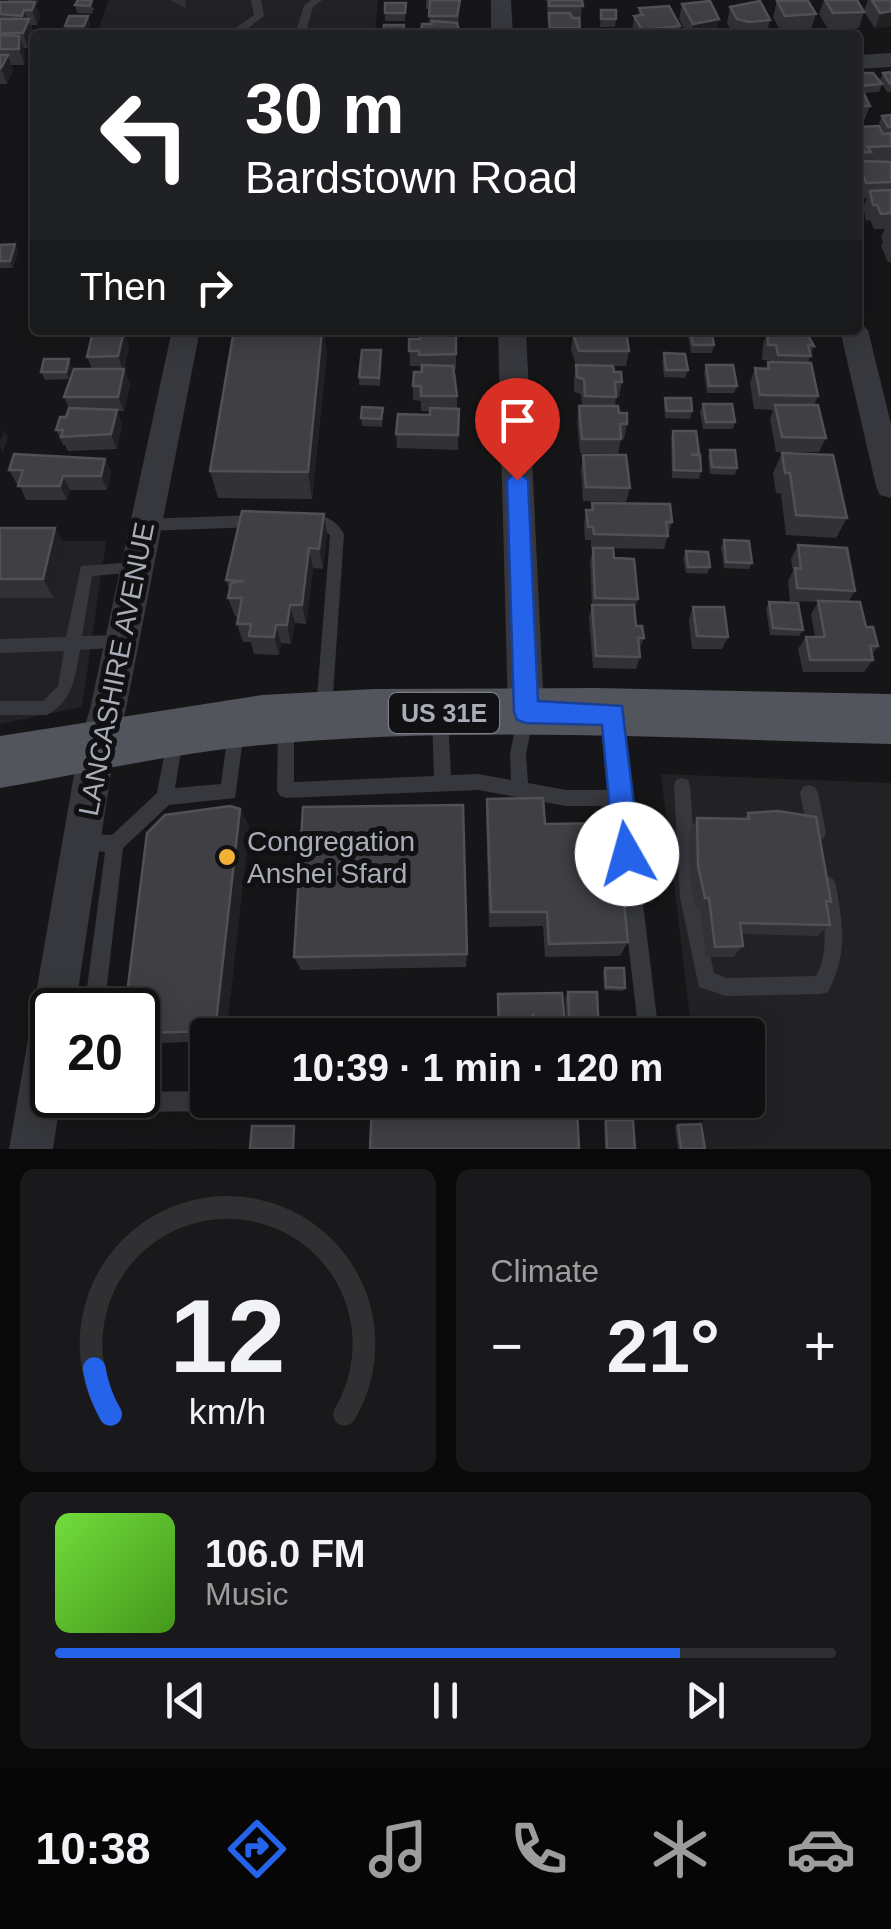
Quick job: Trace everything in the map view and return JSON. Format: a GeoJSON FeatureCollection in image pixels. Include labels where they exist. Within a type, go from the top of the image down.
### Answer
{"type":"FeatureCollection","features":[{"type":"Feature","properties":{"kind":"main road","name":"US 31E"},"geometry":{"type":"LineString","coordinates":[[27,727],[96,746],[177,731],[283,719],[526,712],[891,719]]}},
{"type":"Feature","properties":{"kind":"street"},"geometry":{"type":"LineString","coordinates":[[502,0],[502,30]]}},
{"type":"Feature","properties":{"kind":"street"},"geometry":{"type":"LineString","coordinates":[[862,62],[891,60]]}},
{"type":"Feature","properties":{"kind":"street","name":"LANCASHIRE AVENUE"},"geometry":{"type":"LineString","coordinates":[[60,988],[99,844],[96,746],[108,708],[184,335]]}},
{"type":"Feature","properties":{"kind":"street"},"geometry":{"type":"LineString","coordinates":[[512,335],[526,712]]}},
{"type":"Feature","properties":{"kind":"street"},"geometry":{"type":"LineString","coordinates":[[855,335],[891,486]]}},
{"type":"Feature","properties":{"kind":"street","name":"LANCASHIRE AVENUE"},"geometry":{"type":"LineString","coordinates":[[31,1149],[36,1118]]}},
{"type":"Feature","properties":{"kind":"lane"},"geometry":{"type":"LineString","coordinates":[[240,30],[259,16],[256,0]]}},
{"type":"Feature","properties":{"kind":"lane"},"geometry":{"type":"LineString","coordinates":[[306,30],[302,28],[309,6],[317,0]]}},
{"type":"Feature","properties":{"kind":"lane"},"geometry":{"type":"LineString","coordinates":[[143,525],[322,520],[332,525],[337,534],[283,719],[286,790],[478,782],[566,798],[620,798]]}},
{"type":"Feature","properties":{"kind":"lane"},"geometry":{"type":"LineString","coordinates":[[0,708],[27,727],[48,708],[65,689],[86,570],[135,568]]}},
{"type":"Feature","properties":{"kind":"lane"},"geometry":{"type":"LineString","coordinates":[[0,646],[121,642]]}},
{"type":"Feature","properties":{"kind":"lane"},"geometry":{"type":"LineString","coordinates":[[37,662],[41,644]]}},
{"type":"Feature","properties":{"kind":"lane"},"geometry":{"type":"LineString","coordinates":[[520,789],[518,754],[526,712]]}},
{"type":"Feature","properties":{"kind":"lane"},"geometry":{"type":"LineString","coordinates":[[440,714],[443,783]]}},
{"type":"Feature","properties":{"kind":"lane"},"geometry":{"type":"LineString","coordinates":[[614,714],[620,798],[647,1018]]}},
{"type":"Feature","properties":{"kind":"lane"},"geometry":{"type":"LineString","coordinates":[[95,988],[99,844],[165,796],[229,792],[283,719]]}},
{"type":"Feature","properties":{"kind":"lane"},"geometry":{"type":"LineString","coordinates":[[165,796],[177,731]]}},
{"type":"Feature","properties":{"kind":"lane"},"geometry":{"type":"LineString","coordinates":[[682,786],[689,898],[706,980],[726,988],[821,985],[833,967],[835,927],[809,792]]}},
{"type":"Feature","properties":{"kind":"lane"},"geometry":{"type":"LineString","coordinates":[[160,1100],[190,1100]]}},
{"type":"Feature","properties":{"kind":"shaded area"},"geometry":{"type":"Polygon","coordinates":[[[109,0],[378,0],[375,30],[98,30],[109,0]]]}},
{"type":"Feature","properties":{"kind":"shaded area"},"geometry":{"type":"Polygon","coordinates":[[[0,541],[106,541],[82,707],[0,724],[0,541]]]}},
{"type":"Feature","properties":{"kind":"shaded area"},"geometry":{"type":"Polygon","coordinates":[[[661,774],[891,783],[891,1149],[706,1149],[702,1118],[765,1118],[765,1018],[690,1018],[661,774]]]}},
{"type":"Feature","properties":{"kind":"building"},"geometry":{"type":"Polygon","coordinates":[[[78,0],[92,0],[90,6],[75,5],[78,0]]]}},
{"type":"Feature","properties":{"kind":"building"},"geometry":{"type":"Polygon","coordinates":[[[430,0],[460,0],[457,16],[429,16],[430,0]]]}},
{"type":"Feature","properties":{"kind":"building"},"geometry":{"type":"Polygon","coordinates":[[[549,0],[582,0],[583,6],[549,6],[549,0]]]}},
{"type":"Feature","properties":{"kind":"building"},"geometry":{"type":"Polygon","coordinates":[[[825,0],[857,0],[864,12],[833,13],[825,0]]]}},
{"type":"Feature","properties":{"kind":"building"},"geometry":{"type":"Polygon","coordinates":[[[872,0],[891,0],[891,11],[880,13],[872,0]]]}},
{"type":"Feature","properties":{"kind":"building"},"geometry":{"type":"Polygon","coordinates":[[[710,1],[719,19],[693,24],[682,4],[710,1]]]}},
{"type":"Feature","properties":{"kind":"building"},"geometry":{"type":"Polygon","coordinates":[[[760,1],[770,20],[737,19],[730,7],[760,1]]]}},
{"type":"Feature","properties":{"kind":"building"},"geometry":{"type":"Polygon","coordinates":[[[777,1],[808,1],[816,14],[785,16],[777,1]]]}},
{"type":"Feature","properties":{"kind":"building"},"geometry":{"type":"Polygon","coordinates":[[[0,2],[35,2],[32,10],[24,10],[22,16],[0,14],[0,2]]]}},
{"type":"Feature","properties":{"kind":"building"},"geometry":{"type":"Polygon","coordinates":[[[385,3],[406,3],[405,13],[385,13],[385,3]]]}},
{"type":"Feature","properties":{"kind":"building"},"geometry":{"type":"Polygon","coordinates":[[[669,6],[680,26],[642,30],[634,16],[643,15],[639,8],[669,6]]]}},
{"type":"Feature","properties":{"kind":"building"},"geometry":{"type":"Polygon","coordinates":[[[601,10],[616,10],[616,19],[601,19],[601,10]]]}},
{"type":"Feature","properties":{"kind":"building"},"geometry":{"type":"Polygon","coordinates":[[[549,13],[570,13],[572,18],[579,18],[580,28],[550,28],[549,13]]]}},
{"type":"Feature","properties":{"kind":"building"},"geometry":{"type":"Polygon","coordinates":[[[69,16],[88,16],[84,26],[65,26],[69,16]]]}},
{"type":"Feature","properties":{"kind":"building"},"geometry":{"type":"Polygon","coordinates":[[[0,19],[29,19],[23,33],[0,33],[0,19]]]}},
{"type":"Feature","properties":{"kind":"building"},"geometry":{"type":"Polygon","coordinates":[[[457,23],[459,30],[421,30],[422,24],[457,23]]]}},
{"type":"Feature","properties":{"kind":"building"},"geometry":{"type":"Polygon","coordinates":[[[384,25],[404,25],[404,30],[384,30],[384,25]]]}},
{"type":"Feature","properties":{"kind":"building"},"geometry":{"type":"Polygon","coordinates":[[[0,35],[19,36],[19,49],[0,49],[0,35]]]}},
{"type":"Feature","properties":{"kind":"building"},"geometry":{"type":"Polygon","coordinates":[[[862,73],[873,73],[882,84],[862,86],[862,73]]]}},
{"type":"Feature","properties":{"kind":"building"},"geometry":{"type":"Polygon","coordinates":[[[862,92],[863,92],[870,106],[862,106],[862,92]]]}},
{"type":"Feature","properties":{"kind":"building"},"geometry":{"type":"Polygon","coordinates":[[[891,115],[891,127],[888,127],[882,116],[891,115]]]}},
{"type":"Feature","properties":{"kind":"building"},"geometry":{"type":"Polygon","coordinates":[[[879,126],[883,134],[891,133],[891,146],[868,147],[871,152],[862,153],[862,127],[879,126]]]}},
{"type":"Feature","properties":{"kind":"building"},"geometry":{"type":"Polygon","coordinates":[[[862,161],[891,162],[891,182],[866,183],[862,161]]]}},
{"type":"Feature","properties":{"kind":"building"},"geometry":{"type":"Polygon","coordinates":[[[891,190],[891,213],[881,214],[873,205],[870,191],[891,190]]]}},
{"type":"Feature","properties":{"kind":"building"},"geometry":{"type":"Polygon","coordinates":[[[15,244],[10,261],[0,261],[0,245],[15,244]]]}},
{"type":"Feature","properties":{"kind":"building"},"geometry":{"type":"Polygon","coordinates":[[[92,335],[123,335],[118,356],[87,357],[92,335]]]}},
{"type":"Feature","properties":{"kind":"building"},"geometry":{"type":"Polygon","coordinates":[[[233,335],[322,335],[308,472],[210,471],[233,335]]]}},
{"type":"Feature","properties":{"kind":"building"},"geometry":{"type":"Polygon","coordinates":[[[420,335],[456,335],[456,354],[419,355],[419,351],[409,351],[409,339],[420,339],[420,335]]]}},
{"type":"Feature","properties":{"kind":"building"},"geometry":{"type":"Polygon","coordinates":[[[573,335],[627,335],[629,351],[579,351],[573,335]]]}},
{"type":"Feature","properties":{"kind":"building"},"geometry":{"type":"Polygon","coordinates":[[[691,335],[712,335],[714,345],[693,345],[691,335]]]}},
{"type":"Feature","properties":{"kind":"building"},"geometry":{"type":"Polygon","coordinates":[[[768,335],[808,335],[814,346],[808,345],[811,356],[778,355],[776,345],[768,345],[768,335]]]}},
{"type":"Feature","properties":{"kind":"building"},"geometry":{"type":"Polygon","coordinates":[[[362,350],[381,350],[379,378],[359,377],[362,350]]]}},
{"type":"Feature","properties":{"kind":"building"},"geometry":{"type":"Polygon","coordinates":[[[664,353],[685,354],[688,370],[666,370],[664,353]]]}},
{"type":"Feature","properties":{"kind":"building"},"geometry":{"type":"Polygon","coordinates":[[[44,359],[69,359],[66,372],[41,372],[44,359]]]}},
{"type":"Feature","properties":{"kind":"building"},"geometry":{"type":"Polygon","coordinates":[[[768,362],[811,363],[818,396],[760,395],[755,368],[769,369],[768,362]]]}},
{"type":"Feature","properties":{"kind":"building"},"geometry":{"type":"Polygon","coordinates":[[[422,365],[453,366],[457,396],[421,396],[421,386],[413,386],[414,372],[422,372],[422,365]]]}},
{"type":"Feature","properties":{"kind":"building"},"geometry":{"type":"Polygon","coordinates":[[[576,365],[613,366],[614,372],[621,372],[622,382],[615,382],[616,397],[585,396],[584,379],[577,377],[576,365]]]}},
{"type":"Feature","properties":{"kind":"building"},"geometry":{"type":"Polygon","coordinates":[[[706,365],[733,365],[737,386],[709,386],[706,365]]]}},
{"type":"Feature","properties":{"kind":"building"},"geometry":{"type":"Polygon","coordinates":[[[74,369],[124,369],[118,397],[64,397],[74,369]]]}},
{"type":"Feature","properties":{"kind":"building"},"geometry":{"type":"Polygon","coordinates":[[[665,398],[691,398],[692,411],[667,411],[665,398]]]}},
{"type":"Feature","properties":{"kind":"building"},"geometry":{"type":"Polygon","coordinates":[[[703,404],[732,404],[735,422],[706,422],[703,404]]]}},
{"type":"Feature","properties":{"kind":"building"},"geometry":{"type":"Polygon","coordinates":[[[775,405],[818,405],[826,438],[782,437],[775,405]]]}},
{"type":"Feature","properties":{"kind":"building"},"geometry":{"type":"Polygon","coordinates":[[[579,406],[618,406],[619,413],[627,413],[627,424],[620,424],[621,439],[582,439],[579,406]]]}},
{"type":"Feature","properties":{"kind":"building"},"geometry":{"type":"Polygon","coordinates":[[[362,407],[383,408],[381,419],[361,418],[362,407]]]}},
{"type":"Feature","properties":{"kind":"building"},"geometry":{"type":"Polygon","coordinates":[[[69,408],[117,410],[111,434],[61,437],[63,430],[56,430],[60,417],[66,417],[69,408]]]}},
{"type":"Feature","properties":{"kind":"building"},"geometry":{"type":"Polygon","coordinates":[[[430,408],[459,409],[458,435],[396,434],[398,414],[430,415],[430,408]]]}},
{"type":"Feature","properties":{"kind":"building"},"geometry":{"type":"Polygon","coordinates":[[[673,431],[696,431],[699,453],[691,455],[700,455],[701,471],[674,470],[673,431]]]}},
{"type":"Feature","properties":{"kind":"building"},"geometry":{"type":"Polygon","coordinates":[[[710,450],[735,450],[737,468],[712,467],[710,450]]]}},
{"type":"Feature","properties":{"kind":"building"},"geometry":{"type":"Polygon","coordinates":[[[782,453],[833,455],[847,518],[796,515],[790,473],[785,473],[782,453]]]}},
{"type":"Feature","properties":{"kind":"building"},"geometry":{"type":"Polygon","coordinates":[[[14,454],[105,459],[101,476],[63,476],[60,486],[18,486],[23,470],[9,470],[14,454]]]}},
{"type":"Feature","properties":{"kind":"building"},"geometry":{"type":"Polygon","coordinates":[[[583,455],[626,455],[630,488],[586,487],[583,455]]]}},
{"type":"Feature","properties":{"kind":"building"},"geometry":{"type":"Polygon","coordinates":[[[592,503],[670,504],[672,522],[666,522],[668,536],[594,534],[593,527],[588,527],[586,510],[593,510],[592,503]]]}},
{"type":"Feature","properties":{"kind":"building"},"geometry":{"type":"Polygon","coordinates":[[[242,511],[324,514],[319,549],[309,548],[302,605],[290,605],[287,625],[276,625],[274,637],[249,636],[251,624],[237,624],[242,598],[228,598],[231,583],[244,581],[226,580],[242,511]]]}},
{"type":"Feature","properties":{"kind":"building"},"geometry":{"type":"Polygon","coordinates":[[[0,528],[55,528],[43,579],[0,579],[0,528]]]}},
{"type":"Feature","properties":{"kind":"building"},"geometry":{"type":"Polygon","coordinates":[[[724,540],[749,541],[752,563],[726,562],[724,540]]]}},
{"type":"Feature","properties":{"kind":"building"},"geometry":{"type":"Polygon","coordinates":[[[798,545],[847,548],[855,591],[797,588],[795,568],[801,569],[798,545]]]}},
{"type":"Feature","properties":{"kind":"building"},"geometry":{"type":"Polygon","coordinates":[[[593,548],[613,548],[614,558],[634,559],[638,599],[595,598],[593,548]]]}},
{"type":"Feature","properties":{"kind":"building"},"geometry":{"type":"Polygon","coordinates":[[[686,551],[708,552],[710,567],[688,567],[686,551]]]}},
{"type":"Feature","properties":{"kind":"building"},"geometry":{"type":"Polygon","coordinates":[[[818,601],[860,602],[866,627],[873,627],[878,646],[870,646],[873,660],[810,660],[806,637],[825,637],[818,601]]]}},
{"type":"Feature","properties":{"kind":"building"},"geometry":{"type":"Polygon","coordinates":[[[769,602],[798,603],[803,630],[773,628],[769,602]]]}},
{"type":"Feature","properties":{"kind":"building"},"geometry":{"type":"Polygon","coordinates":[[[592,605],[634,605],[636,626],[642,626],[644,638],[638,638],[640,657],[596,656],[592,605]]]}},
{"type":"Feature","properties":{"kind":"building"},"geometry":{"type":"Polygon","coordinates":[[[693,607],[724,607],[728,637],[697,636],[693,607]]]}},
{"type":"Feature","properties":{"kind":"building"},"geometry":{"type":"Polygon","coordinates":[[[543,798],[545,824],[616,823],[628,942],[549,944],[547,912],[491,912],[487,799],[543,798]]]}},
{"type":"Feature","properties":{"kind":"building"},"geometry":{"type":"Polygon","coordinates":[[[463,805],[467,954],[294,957],[303,807],[463,805]]]}},
{"type":"Feature","properties":{"kind":"building"},"geometry":{"type":"Polygon","coordinates":[[[230,806],[240,809],[216,1018],[190,1018],[190,1032],[160,1032],[160,988],[128,988],[147,833],[165,815],[230,806]]]}},
{"type":"Feature","properties":{"kind":"building"},"geometry":{"type":"Polygon","coordinates":[[[778,811],[816,817],[831,902],[826,901],[830,925],[740,923],[743,946],[715,947],[709,898],[705,898],[698,866],[697,818],[749,819],[748,813],[778,811]]]}},
{"type":"Feature","properties":{"kind":"building"},"geometry":{"type":"Polygon","coordinates":[[[605,968],[624,968],[625,988],[606,987],[605,968]]]}},
{"type":"Feature","properties":{"kind":"building"},"geometry":{"type":"Polygon","coordinates":[[[568,992],[597,992],[598,1018],[569,1018],[568,992]]]}},
{"type":"Feature","properties":{"kind":"building"},"geometry":{"type":"Polygon","coordinates":[[[562,993],[564,1018],[533,1018],[533,1014],[533,1018],[499,1018],[498,994],[562,993]]]}},
{"type":"Feature","properties":{"kind":"building"},"geometry":{"type":"Polygon","coordinates":[[[371,1118],[577,1118],[579,1149],[370,1149],[371,1118]]]}},
{"type":"Feature","properties":{"kind":"building"},"geometry":{"type":"Polygon","coordinates":[[[606,1120],[633,1120],[635,1149],[607,1149],[606,1120]]]}},
{"type":"Feature","properties":{"kind":"building"},"geometry":{"type":"Polygon","coordinates":[[[701,1124],[705,1149],[681,1149],[678,1125],[701,1124]]]}},
{"type":"Feature","properties":{"kind":"building"},"geometry":{"type":"Polygon","coordinates":[[[252,1126],[294,1126],[293,1149],[250,1149],[252,1126]]]}},
{"type":"Feature","properties":{"kind":"place","name":"Congregation Anshei Sfard"},"geometry":{"type":"Point","coordinates":[227,857]}},
{"type":"Feature","properties":{"kind":"route"},"geometry":{"type":"LineString","coordinates":[[517,480],[526,712],[614,714],[627,854]]}}]}
